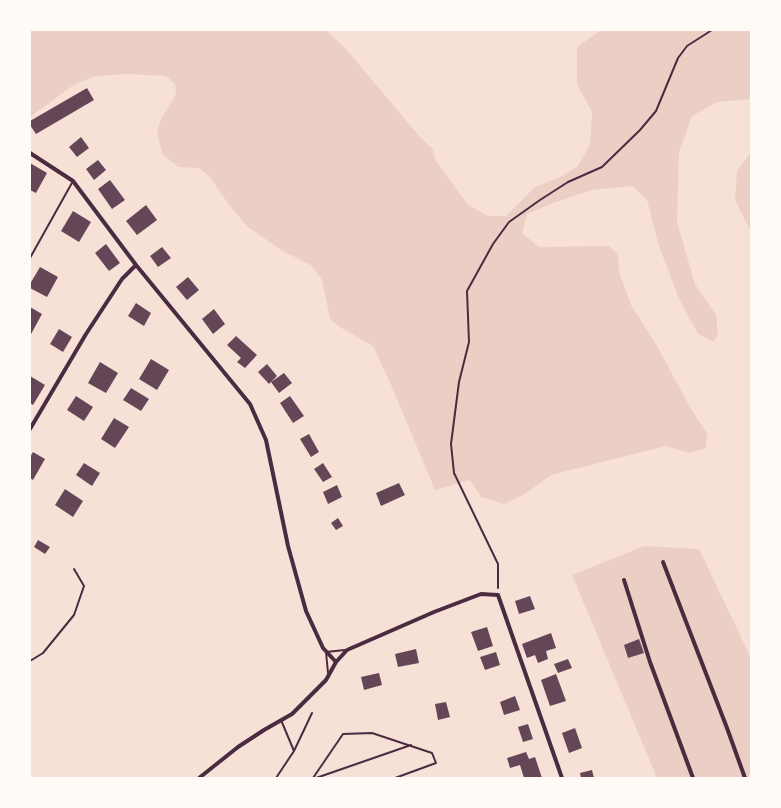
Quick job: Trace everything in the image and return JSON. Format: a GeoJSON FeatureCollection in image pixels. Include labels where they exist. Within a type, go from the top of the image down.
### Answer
{"type":"FeatureCollection","features":[{"type":"Feature","properties":{"kind":"street"},"geometry":{"type":"LineString","coordinates":[[30,153],[73,181],[136,265],[250,404],[266,440],[288,546],[306,611],[326,652],[336,662]]}},
{"type":"Feature","properties":{"kind":"street"},"geometry":{"type":"LineString","coordinates":[[30,429],[86,334],[122,280],[136,265]]}},
{"type":"Feature","properties":{"kind":"street"},"geometry":{"type":"LineString","coordinates":[[663,562],[745,778]]}},
{"type":"Feature","properties":{"kind":"street"},"geometry":{"type":"LineString","coordinates":[[624,580],[650,662],[693,778]]}},
{"type":"Feature","properties":{"kind":"street"},"geometry":{"type":"LineString","coordinates":[[199,778],[238,747],[292,714],[328,676],[336,662],[347,650],[434,612],[481,594],[498,595],[562,778]]}},
{"type":"Feature","properties":{"kind":"lane"},"geometry":{"type":"LineString","coordinates":[[30,258],[73,181]]}},
{"type":"Feature","properties":{"kind":"lane"},"geometry":{"type":"LineString","coordinates":[[30,661],[43,653],[74,614],[84,586],[74,569]]}},
{"type":"Feature","properties":{"kind":"lane"},"geometry":{"type":"LineString","coordinates":[[328,676],[326,652],[347,650]]}},
{"type":"Feature","properties":{"kind":"lane"},"geometry":{"type":"LineString","coordinates":[[276,778],[294,751],[312,713]]}},
{"type":"Feature","properties":{"kind":"lane"},"geometry":{"type":"LineString","coordinates":[[281,720],[294,751]]}},
{"type":"Feature","properties":{"kind":"lane"},"geometry":{"type":"LineString","coordinates":[[314,778],[343,734],[372,733],[432,753],[436,764],[395,778]]}},
{"type":"Feature","properties":{"kind":"lane"},"geometry":{"type":"LineString","coordinates":[[314,778],[410,745]]}},
{"type":"Feature","properties":{"kind":"path"},"geometry":{"type":"LineString","coordinates":[[498,595],[498,564],[454,473],[451,444],[459,382],[469,342],[467,291],[493,244],[510,222],[561,187],[602,166],[640,130],[656,111],[678,58],[687,46],[712,30]]}},
{"type":"Feature","properties":{"kind":"shaded area"},"geometry":{"type":"Polygon","coordinates":[[[30,30],[326,30],[347,50],[420,137],[433,149],[435,159],[468,205],[488,216],[506,216],[535,187],[558,178],[577,167],[590,145],[592,112],[577,84],[577,47],[598,32],[604,30],[751,30],[751,99],[717,102],[692,116],[679,152],[677,222],[695,284],[716,315],[718,335],[714,342],[698,334],[679,299],[659,246],[647,200],[632,186],[592,190],[527,214],[522,233],[539,247],[609,246],[618,254],[619,272],[631,305],[656,344],[691,409],[707,433],[706,448],[689,453],[666,446],[551,475],[525,494],[504,504],[481,497],[470,480],[435,490],[373,346],[338,326],[330,319],[322,280],[311,265],[281,250],[248,227],[229,205],[209,176],[199,168],[178,167],[163,155],[157,134],[160,121],[176,94],[175,84],[166,76],[127,74],[96,76],[75,84],[30,117],[30,30]]]}},
{"type":"Feature","properties":{"kind":"shaded area"},"geometry":{"type":"Polygon","coordinates":[[[751,152],[751,232],[735,200],[737,171],[751,152]]]}},
{"type":"Feature","properties":{"kind":"shaded area"},"geometry":{"type":"Polygon","coordinates":[[[644,546],[699,549],[751,658],[751,778],[657,778],[572,575],[644,546]]]}},
{"type":"Feature","properties":{"kind":"building"},"geometry":{"type":"Polygon","coordinates":[[[87,88],[94,100],[36,134],[30,125],[30,121],[87,88]]]}},
{"type":"Feature","properties":{"kind":"building"},"geometry":{"type":"Polygon","coordinates":[[[81,137],[89,148],[77,157],[69,147],[81,137]]]}},
{"type":"Feature","properties":{"kind":"building"},"geometry":{"type":"Polygon","coordinates":[[[98,160],[106,170],[94,180],[86,169],[98,160]]]}},
{"type":"Feature","properties":{"kind":"building"},"geometry":{"type":"Polygon","coordinates":[[[30,163],[47,173],[36,193],[30,190],[30,163]]]}},
{"type":"Feature","properties":{"kind":"building"},"geometry":{"type":"Polygon","coordinates":[[[110,180],[125,200],[112,209],[98,189],[110,180]]]}},
{"type":"Feature","properties":{"kind":"building"},"geometry":{"type":"Polygon","coordinates":[[[146,205],[157,220],[137,235],[126,221],[146,205]]]}},
{"type":"Feature","properties":{"kind":"building"},"geometry":{"type":"Polygon","coordinates":[[[73,211],[91,222],[79,242],[61,231],[73,211]]]}},
{"type":"Feature","properties":{"kind":"building"},"geometry":{"type":"Polygon","coordinates":[[[106,244],[120,263],[109,271],[95,253],[106,244]]]}},
{"type":"Feature","properties":{"kind":"building"},"geometry":{"type":"Polygon","coordinates":[[[162,247],[171,258],[158,267],[150,256],[162,247]]]}},
{"type":"Feature","properties":{"kind":"building"},"geometry":{"type":"Polygon","coordinates":[[[40,267],[58,277],[47,297],[30,288],[30,284],[40,267]]]}},
{"type":"Feature","properties":{"kind":"building"},"geometry":{"type":"Polygon","coordinates":[[[188,277],[199,290],[187,300],[176,287],[188,277]]]}},
{"type":"Feature","properties":{"kind":"building"},"geometry":{"type":"Polygon","coordinates":[[[136,303],[151,313],[144,326],[128,316],[136,303]]]}},
{"type":"Feature","properties":{"kind":"building"},"geometry":{"type":"Polygon","coordinates":[[[30,307],[42,314],[30,336],[30,307]]]}},
{"type":"Feature","properties":{"kind":"building"},"geometry":{"type":"Polygon","coordinates":[[[214,309],[225,324],[213,334],[202,319],[214,309]]]}},
{"type":"Feature","properties":{"kind":"building"},"geometry":{"type":"Polygon","coordinates":[[[59,329],[72,337],[63,352],[50,344],[59,329]]]}},
{"type":"Feature","properties":{"kind":"building"},"geometry":{"type":"Polygon","coordinates":[[[236,336],[257,355],[245,368],[237,362],[241,358],[227,345],[236,336]]]}},
{"type":"Feature","properties":{"kind":"building"},"geometry":{"type":"Polygon","coordinates":[[[151,359],[169,370],[157,390],[139,379],[151,359]]]}},
{"type":"Feature","properties":{"kind":"building"},"geometry":{"type":"Polygon","coordinates":[[[100,362],[118,373],[106,393],[88,383],[100,362]]]}},
{"type":"Feature","properties":{"kind":"building"},"geometry":{"type":"Polygon","coordinates":[[[267,364],[277,376],[269,384],[258,372],[267,364]]]}},
{"type":"Feature","properties":{"kind":"building"},"geometry":{"type":"Polygon","coordinates":[[[284,373],[292,383],[279,393],[271,382],[284,373]]]}},
{"type":"Feature","properties":{"kind":"building"},"geometry":{"type":"Polygon","coordinates":[[[30,376],[45,385],[33,405],[30,403],[30,376]]]}},
{"type":"Feature","properties":{"kind":"building"},"geometry":{"type":"Polygon","coordinates":[[[131,388],[149,399],[141,411],[123,400],[131,388]]]}},
{"type":"Feature","properties":{"kind":"building"},"geometry":{"type":"Polygon","coordinates":[[[76,396],[93,407],[84,421],[67,410],[76,396]]]}},
{"type":"Feature","properties":{"kind":"building"},"geometry":{"type":"Polygon","coordinates":[[[290,396],[304,416],[293,423],[280,403],[290,396]]]}},
{"type":"Feature","properties":{"kind":"building"},"geometry":{"type":"Polygon","coordinates":[[[114,418],[129,427],[115,448],[101,439],[114,418]]]}},
{"type":"Feature","properties":{"kind":"building"},"geometry":{"type":"Polygon","coordinates":[[[309,434],[319,452],[311,457],[300,439],[309,434]]]}},
{"type":"Feature","properties":{"kind":"building"},"geometry":{"type":"Polygon","coordinates":[[[33,452],[45,459],[33,480],[30,478],[30,457],[33,452]]]}},
{"type":"Feature","properties":{"kind":"building"},"geometry":{"type":"Polygon","coordinates":[[[84,463],[100,473],[92,486],[76,475],[84,463]]]}},
{"type":"Feature","properties":{"kind":"building"},"geometry":{"type":"Polygon","coordinates":[[[323,463],[332,477],[323,482],[314,469],[323,463]]]}},
{"type":"Feature","properties":{"kind":"building"},"geometry":{"type":"Polygon","coordinates":[[[399,483],[405,495],[381,506],[376,493],[399,483]]]}},
{"type":"Feature","properties":{"kind":"building"},"geometry":{"type":"Polygon","coordinates":[[[337,485],[342,497],[328,504],[323,492],[337,485]]]}},
{"type":"Feature","properties":{"kind":"building"},"geometry":{"type":"Polygon","coordinates":[[[65,489],[83,501],[73,517],[55,505],[65,489]]]}},
{"type":"Feature","properties":{"kind":"building"},"geometry":{"type":"Polygon","coordinates":[[[338,518],[343,526],[336,530],[331,523],[338,518]]]}},
{"type":"Feature","properties":{"kind":"building"},"geometry":{"type":"Polygon","coordinates":[[[38,540],[50,547],[45,554],[34,547],[38,540]]]}},
{"type":"Feature","properties":{"kind":"building"},"geometry":{"type":"Polygon","coordinates":[[[530,596],[535,609],[519,614],[515,601],[530,596]]]}},
{"type":"Feature","properties":{"kind":"building"},"geometry":{"type":"Polygon","coordinates":[[[487,627],[493,646],[478,651],[471,632],[487,627]]]}},
{"type":"Feature","properties":{"kind":"building"},"geometry":{"type":"Polygon","coordinates":[[[551,633],[556,648],[546,651],[548,659],[538,663],[535,655],[527,658],[522,644],[551,633]]]}},
{"type":"Feature","properties":{"kind":"building"},"geometry":{"type":"Polygon","coordinates":[[[639,639],[644,653],[628,658],[624,645],[639,639]]]}},
{"type":"Feature","properties":{"kind":"building"},"geometry":{"type":"Polygon","coordinates":[[[416,649],[419,663],[398,667],[395,654],[416,649]]]}},
{"type":"Feature","properties":{"kind":"building"},"geometry":{"type":"Polygon","coordinates":[[[496,652],[500,665],[485,670],[480,657],[496,652]]]}},
{"type":"Feature","properties":{"kind":"building"},"geometry":{"type":"Polygon","coordinates":[[[568,659],[572,668],[558,673],[554,664],[568,659]]]}},
{"type":"Feature","properties":{"kind":"building"},"geometry":{"type":"Polygon","coordinates":[[[379,673],[382,685],[364,690],[361,677],[379,673]]]}},
{"type":"Feature","properties":{"kind":"building"},"geometry":{"type":"Polygon","coordinates":[[[556,674],[566,701],[550,706],[541,680],[556,674]]]}},
{"type":"Feature","properties":{"kind":"building"},"geometry":{"type":"Polygon","coordinates":[[[515,696],[520,710],[504,715],[500,702],[515,696]]]}},
{"type":"Feature","properties":{"kind":"building"},"geometry":{"type":"Polygon","coordinates":[[[446,702],[450,717],[438,720],[435,704],[446,702]]]}},
{"type":"Feature","properties":{"kind":"building"},"geometry":{"type":"Polygon","coordinates":[[[528,724],[533,739],[523,742],[518,727],[528,724]]]}},
{"type":"Feature","properties":{"kind":"building"},"geometry":{"type":"Polygon","coordinates":[[[575,728],[582,748],[569,753],[562,733],[575,728]]]}},
{"type":"Feature","properties":{"kind":"building"},"geometry":{"type":"Polygon","coordinates":[[[526,752],[529,759],[535,757],[542,778],[524,778],[520,765],[510,768],[507,758],[526,752]]]}},
{"type":"Feature","properties":{"kind":"building"},"geometry":{"type":"Polygon","coordinates":[[[592,770],[594,778],[581,778],[580,773],[592,770]]]}}]}
